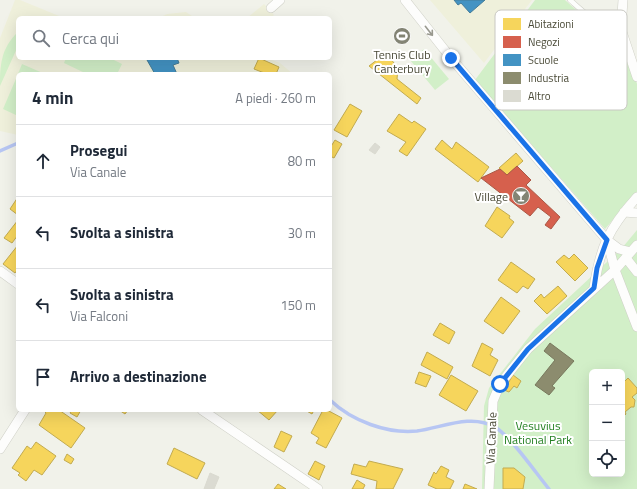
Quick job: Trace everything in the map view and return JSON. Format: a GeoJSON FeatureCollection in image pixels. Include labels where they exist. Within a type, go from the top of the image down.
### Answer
{"type":"FeatureCollection","features":[{"type":"Feature","properties":{"kind":"street"},"geometry":{"type":"LineString","coordinates":[[271,8],[280,0]]}},
{"type":"Feature","properties":{"kind":"street"},"geometry":{"type":"LineString","coordinates":[[405,0],[451,58],[495,109]]}},
{"type":"Feature","properties":{"kind":"street"},"geometry":{"type":"LineString","coordinates":[[623,0],[623,10]]}},
{"type":"Feature","properties":{"kind":"street"},"geometry":{"type":"LineString","coordinates":[[627,47],[637,77]]}},
{"type":"Feature","properties":{"kind":"street"},"geometry":{"type":"LineString","coordinates":[[496,110],[607,240],[619,249],[631,251],[637,272]]}},
{"type":"Feature","properties":{"kind":"street"},"geometry":{"type":"LineString","coordinates":[[594,288],[597,268],[614,224],[637,197]]}},
{"type":"Feature","properties":{"kind":"street"},"geometry":{"type":"LineString","coordinates":[[624,212],[637,213]]}},
{"type":"Feature","properties":{"kind":"street"},"geometry":{"type":"LineString","coordinates":[[607,240],[615,270],[637,327]]}},
{"type":"Feature","properties":{"kind":"street","name":"Via Canale"},"geometry":{"type":"LineString","coordinates":[[489,489],[492,401],[500,384],[528,349],[615,270],[631,251]]}},
{"type":"Feature","properties":{"kind":"street"},"geometry":{"type":"LineString","coordinates":[[0,271],[16,283]]}},
{"type":"Feature","properties":{"kind":"street"},"geometry":{"type":"LineString","coordinates":[[0,449],[24,412]]}},
{"type":"Feature","properties":{"kind":"street"},"geometry":{"type":"LineString","coordinates":[[205,412],[318,489]]}},
{"type":"Feature","properties":{"kind":"lane"},"geometry":{"type":"LineString","coordinates":[[570,0],[582,10]]}},
{"type":"Feature","properties":{"kind":"shaded area"},"geometry":{"type":"Polygon","coordinates":[[[15,0],[20,0],[59,16],[16,16],[16,60],[272,60],[280,63],[291,72],[16,72],[16,135],[0,131],[0,38],[15,0]]]}},
{"type":"Feature","properties":{"kind":"shaded area"},"geometry":{"type":"Polygon","coordinates":[[[430,0],[532,0],[524,10],[495,10],[495,49],[484,63],[430,0]]]}},
{"type":"Feature","properties":{"kind":"shaded area"},"geometry":{"type":"Polygon","coordinates":[[[264,4],[274,15],[273,16],[249,16],[264,4]]]}},
{"type":"Feature","properties":{"kind":"shaded area"},"geometry":{"type":"Polygon","coordinates":[[[186,12],[192,16],[163,16],[167,14],[186,12]]]}},
{"type":"Feature","properties":{"kind":"green space"},"geometry":{"type":"Polygon","coordinates":[[[535,0],[565,0],[576,10],[528,10],[535,0]]]}},
{"type":"Feature","properties":{"kind":"green space"},"geometry":{"type":"Polygon","coordinates":[[[16,34],[16,50],[0,86],[1,64],[5,51],[16,34]]]}},
{"type":"Feature","properties":{"kind":"green space"},"geometry":{"type":"Polygon","coordinates":[[[424,49],[449,79],[435,90],[410,60],[424,49]]]}},
{"type":"Feature","properties":{"kind":"green space"},"geometry":{"type":"Polygon","coordinates":[[[495,53],[495,103],[475,80],[495,53]]]}},
{"type":"Feature","properties":{"kind":"green space"},"geometry":{"type":"Polygon","coordinates":[[[627,53],[637,84],[637,192],[605,229],[501,110],[627,110],[627,53]]]}},
{"type":"Feature","properties":{"kind":"green space"},"geometry":{"type":"Polygon","coordinates":[[[65,60],[114,60],[122,64],[118,72],[83,72],[64,63],[65,60]]]}},
{"type":"Feature","properties":{"kind":"green space"},"geometry":{"type":"Polygon","coordinates":[[[22,64],[40,72],[19,72],[22,64]]]}},
{"type":"Feature","properties":{"kind":"green space"},"geometry":{"type":"Polygon","coordinates":[[[16,79],[16,115],[3,109],[16,79]]]}},
{"type":"Feature","properties":{"kind":"green space","name":"Vesuvius National Park"},"geometry":{"type":"Polygon","coordinates":[[[637,230],[637,489],[482,489],[484,406],[489,388],[535,329],[622,248],[637,230]]]}},
{"type":"Feature","properties":{"kind":"building: Abitazioni"},"geometry":{"type":"Polygon","coordinates":[[[386,53],[398,68],[397,79],[421,98],[417,104],[369,66],[386,53]]]}},
{"type":"Feature","properties":{"kind":"building: Abitazioni"},"geometry":{"type":"Polygon","coordinates":[[[258,60],[263,60],[279,67],[277,72],[262,72],[254,69],[258,60]]]}},
{"type":"Feature","properties":{"kind":"building: Abitazioni"},"geometry":{"type":"Polygon","coordinates":[[[350,104],[362,111],[347,137],[334,130],[350,104]]]}},
{"type":"Feature","properties":{"kind":"building: Abitazioni"},"geometry":{"type":"Polygon","coordinates":[[[399,114],[412,123],[414,121],[426,129],[407,156],[399,151],[406,142],[387,131],[399,114]]]}},
{"type":"Feature","properties":{"kind":"building: Abitazioni"},"geometry":{"type":"Polygon","coordinates":[[[335,140],[342,144],[334,158],[332,157],[332,145],[335,140]]]}},
{"type":"Feature","properties":{"kind":"building: Abitazioni"},"geometry":{"type":"Polygon","coordinates":[[[442,140],[452,149],[456,142],[489,167],[478,182],[435,149],[442,140]]]}},
{"type":"Feature","properties":{"kind":"building: Abitazioni"},"geometry":{"type":"Polygon","coordinates":[[[516,153],[523,161],[507,175],[499,168],[516,153]]]}},
{"type":"Feature","properties":{"kind":"building: Abitazioni"},"geometry":{"type":"Polygon","coordinates":[[[16,200],[16,214],[10,209],[16,200]]]}},
{"type":"Feature","properties":{"kind":"building: Abitazioni"},"geometry":{"type":"Polygon","coordinates":[[[497,207],[510,216],[509,218],[514,222],[502,238],[485,226],[497,207]]]}},
{"type":"Feature","properties":{"kind":"building: Abitazioni"},"geometry":{"type":"Polygon","coordinates":[[[16,223],[16,238],[12,243],[4,238],[16,223]]]}},
{"type":"Feature","properties":{"kind":"building: Abitazioni"},"geometry":{"type":"Polygon","coordinates":[[[16,248],[15,273],[3,264],[16,248]]]}},
{"type":"Feature","properties":{"kind":"building: Abitazioni"},"geometry":{"type":"Polygon","coordinates":[[[574,254],[588,268],[575,281],[556,262],[564,255],[569,259],[574,254]]]}},
{"type":"Feature","properties":{"kind":"building: Abitazioni"},"geometry":{"type":"Polygon","coordinates":[[[511,262],[535,279],[528,289],[523,286],[517,293],[498,280],[511,262]]]}},
{"type":"Feature","properties":{"kind":"building: Abitazioni"},"geometry":{"type":"Polygon","coordinates":[[[558,286],[567,296],[547,314],[534,301],[541,294],[544,298],[558,286]]]}},
{"type":"Feature","properties":{"kind":"building: Abitazioni"},"geometry":{"type":"Polygon","coordinates":[[[501,297],[520,311],[503,334],[484,321],[501,297]]]}},
{"type":"Feature","properties":{"kind":"building: Abitazioni"},"geometry":{"type":"Polygon","coordinates":[[[440,323],[455,332],[449,344],[433,335],[440,323]]]}},
{"type":"Feature","properties":{"kind":"building: Abitazioni"},"geometry":{"type":"Polygon","coordinates":[[[482,343],[493,349],[490,355],[498,360],[490,376],[472,366],[482,343]]]}},
{"type":"Feature","properties":{"kind":"building: Abitazioni"},"geometry":{"type":"Polygon","coordinates":[[[427,352],[453,367],[447,379],[421,365],[427,352]]]}},
{"type":"Feature","properties":{"kind":"building: Abitazioni"},"geometry":{"type":"Polygon","coordinates":[[[419,372],[431,376],[426,387],[415,383],[419,372]]]}},
{"type":"Feature","properties":{"kind":"building: Abitazioni"},"geometry":{"type":"Polygon","coordinates":[[[451,375],[478,391],[466,411],[439,395],[451,375]]]}},
{"type":"Feature","properties":{"kind":"building: Abitazioni"},"geometry":{"type":"Polygon","coordinates":[[[513,375],[521,381],[517,388],[514,386],[509,392],[504,390],[513,375]]]}},
{"type":"Feature","properties":{"kind":"building: Abitazioni"},"geometry":{"type":"Polygon","coordinates":[[[628,378],[637,388],[637,393],[632,397],[635,400],[634,407],[631,407],[625,412],[625,405],[625,381],[628,378]]]}},
{"type":"Feature","properties":{"kind":"building: Abitazioni"},"geometry":{"type":"Polygon","coordinates":[[[45,412],[62,412],[85,428],[71,448],[39,425],[46,413],[45,412]]]}},
{"type":"Feature","properties":{"kind":"building: Abitazioni"},"geometry":{"type":"Polygon","coordinates":[[[71,412],[80,412],[77,417],[71,412]]]}},
{"type":"Feature","properties":{"kind":"building: Abitazioni"},"geometry":{"type":"Polygon","coordinates":[[[259,412],[276,412],[269,420],[259,412]]]}},
{"type":"Feature","properties":{"kind":"building: Abitazioni"},"geometry":{"type":"Polygon","coordinates":[[[322,412],[331,412],[342,418],[326,448],[316,443],[319,438],[311,433],[322,412]]]}},
{"type":"Feature","properties":{"kind":"building: Abitazioni"},"geometry":{"type":"Polygon","coordinates":[[[281,431],[292,436],[284,452],[274,447],[281,431]]]}},
{"type":"Feature","properties":{"kind":"building: Abitazioni"},"geometry":{"type":"Polygon","coordinates":[[[36,442],[56,456],[42,475],[34,470],[26,481],[18,475],[20,473],[12,468],[27,446],[31,449],[36,442]]]}},
{"type":"Feature","properties":{"kind":"building: Abitazioni"},"geometry":{"type":"Polygon","coordinates":[[[174,448],[205,463],[197,479],[167,464],[174,448]]]}},
{"type":"Feature","properties":{"kind":"building: Abitazioni"},"geometry":{"type":"Polygon","coordinates":[[[67,454],[74,459],[71,464],[64,460],[67,454]]]}},
{"type":"Feature","properties":{"kind":"building: Abitazioni"},"geometry":{"type":"Polygon","coordinates":[[[315,461],[325,466],[319,480],[308,474],[315,461]]]}},
{"type":"Feature","properties":{"kind":"building: Abitazioni"},"geometry":{"type":"Polygon","coordinates":[[[369,461],[403,469],[393,489],[376,489],[377,481],[351,474],[354,464],[366,467],[369,461]]]}},
{"type":"Feature","properties":{"kind":"building: Abitazioni"},"geometry":{"type":"Polygon","coordinates":[[[441,466],[449,470],[446,477],[454,481],[450,489],[437,489],[428,485],[434,472],[436,474],[441,466]]]}},
{"type":"Feature","properties":{"kind":"building: Abitazioni"},"geometry":{"type":"Polygon","coordinates":[[[503,468],[514,468],[525,477],[523,489],[503,489],[503,468]]]}},
{"type":"Feature","properties":{"kind":"building: Abitazioni"},"geometry":{"type":"Polygon","coordinates":[[[357,480],[365,485],[363,489],[352,489],[357,480]]]}},
{"type":"Feature","properties":{"kind":"building: Abitazioni"},"geometry":{"type":"Polygon","coordinates":[[[278,484],[286,489],[274,489],[278,484]]]}},
{"type":"Feature","properties":{"kind":"building: Abitazioni"},"geometry":{"type":"Polygon","coordinates":[[[465,484],[477,489],[463,489],[465,484]]]}},
{"type":"Feature","properties":{"kind":"building: Negozi","name":"Village"},"geometry":{"type":"Polygon","coordinates":[[[517,166],[531,180],[526,185],[560,217],[551,229],[545,225],[551,217],[538,207],[530,216],[481,178],[500,169],[507,175],[517,166]]]}},
{"type":"Feature","properties":{"kind":"building: Scuole"},"geometry":{"type":"Polygon","coordinates":[[[454,0],[485,0],[470,13],[461,3],[458,5],[454,0]]]}},
{"type":"Feature","properties":{"kind":"building: Scuole"},"geometry":{"type":"Polygon","coordinates":[[[147,60],[178,60],[179,63],[173,65],[176,72],[154,72],[147,60]]]}},
{"type":"Feature","properties":{"kind":"building: Industria"},"geometry":{"type":"Polygon","coordinates":[[[550,343],[574,361],[552,386],[555,388],[549,395],[535,385],[555,360],[544,351],[550,343]]]}},
{"type":"Feature","properties":{"kind":"building: Altro"},"geometry":{"type":"Polygon","coordinates":[[[375,143],[380,147],[375,154],[369,150],[375,143]]]}},
{"type":"Feature","properties":{"kind":"building: Altro"},"geometry":{"type":"Polygon","coordinates":[[[210,473],[219,477],[214,489],[204,489],[210,473]]]}},
{"type":"Feature","properties":{"kind":"waterway"},"geometry":{"type":"LineString","coordinates":[[0,151],[16,144]]}},
{"type":"Feature","properties":{"kind":"waterway"},"geometry":{"type":"LineString","coordinates":[[332,402],[359,420],[382,428],[394,430],[417,431],[466,421],[486,423],[495,427],[509,439],[549,489]]}},
{"type":"Feature","properties":{"kind":"place","name":"Tennis Club Canterbury"},"geometry":{"type":"Point","coordinates":[402,36]}},
{"type":"Feature","properties":{"kind":"place","name":"Village"},"geometry":{"type":"Point","coordinates":[521,196]}},
{"type":"Feature","properties":{"kind":"route"},"geometry":{"type":"LineString","coordinates":[[451,58],[607,240],[597,268],[594,288],[528,349],[500,384]]}}]}
